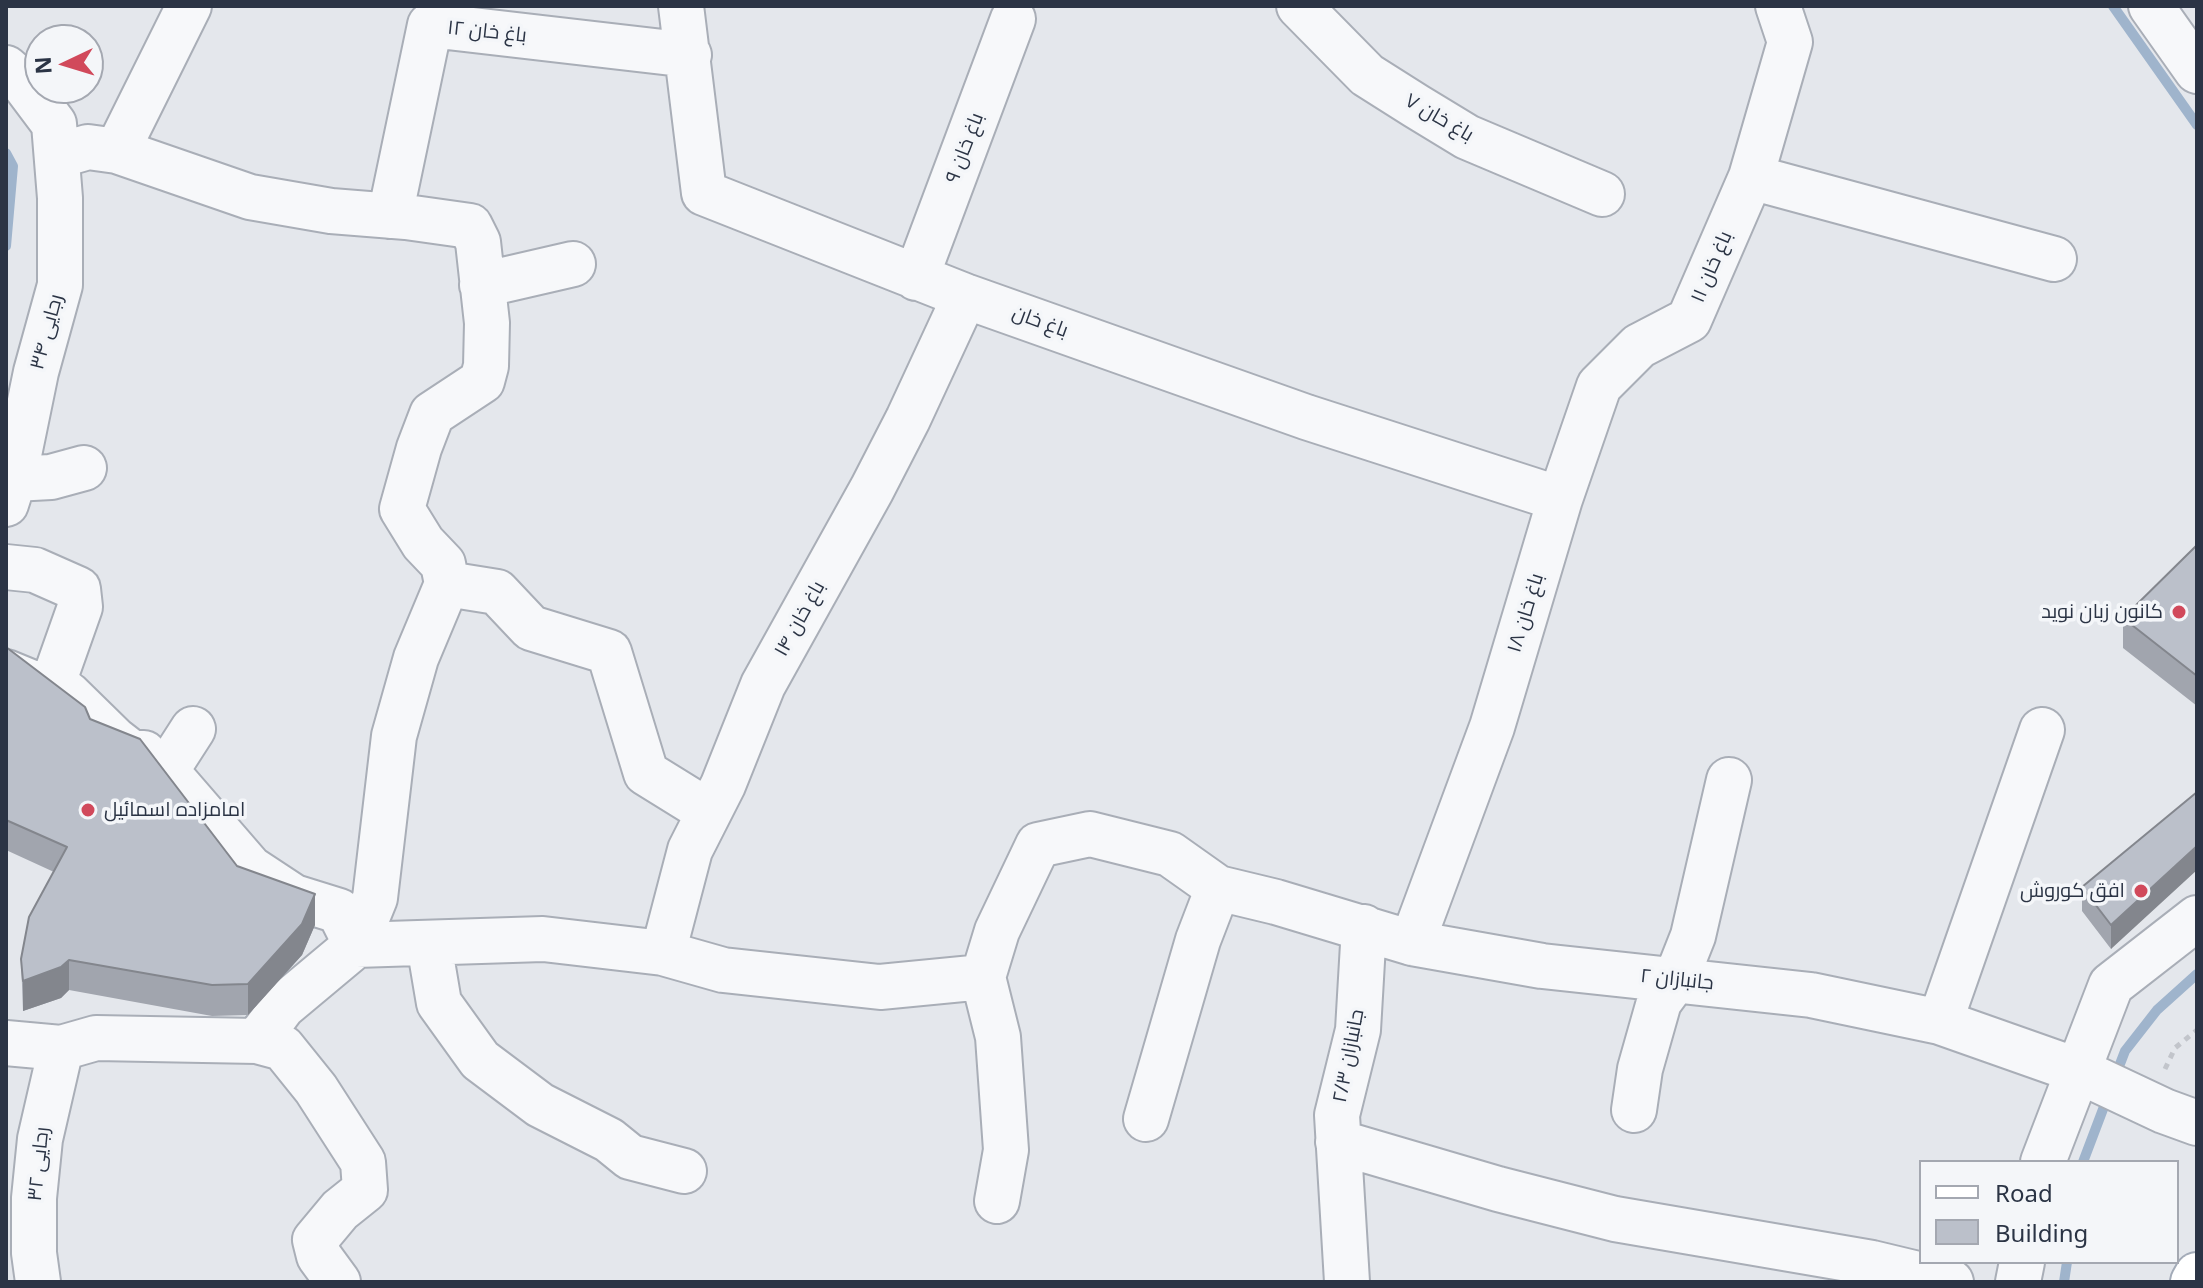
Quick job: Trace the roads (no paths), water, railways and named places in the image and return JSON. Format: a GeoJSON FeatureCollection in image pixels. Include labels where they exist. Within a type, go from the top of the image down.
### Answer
{"type":"FeatureCollection","features":[{"type":"Feature","properties":{"kind":"main road"},"geometry":{"type":"LineString","coordinates":[[2193,1282],[2197,1275]]}},
{"type":"Feature","properties":{"kind":"street"},"geometry":{"type":"LineString","coordinates":[[117,151],[189,6]]}},
{"type":"Feature","properties":{"kind":"street","name":"باغ خان"},"geometry":{"type":"LineString","coordinates":[[681,6],[704,193],[965,296],[1306,417],[1560,499]]}},
{"type":"Feature","properties":{"kind":"street","name":"باغ خان ۷"},"geometry":{"type":"LineString","coordinates":[[1299,6],[1367,75],[1416,106],[1467,137],[1602,194]]}},
{"type":"Feature","properties":{"kind":"street","name":"باغ خان ۱۱"},"geometry":{"type":"LineString","coordinates":[[1560,499],[1599,386],[1639,346],[1689,320],[1751,177],[1790,42],[1778,6]]}},
{"type":"Feature","properties":{"kind":"street"},"geometry":{"type":"LineString","coordinates":[[2151,6],[2197,71]]}},
{"type":"Feature","properties":{"kind":"street","name":"باغ خان ۹"},"geometry":{"type":"LineString","coordinates":[[916,278],[1013,19]]}},
{"type":"Feature","properties":{"kind":"street","name":"باغ خان ۱۲"},"geometry":{"type":"LineString","coordinates":[[390,216],[430,25],[689,55]]}},
{"type":"Feature","properties":{"kind":"street","name":"رجایی ۳۴"},"geometry":{"type":"LineString","coordinates":[[6,68],[24,84],[54,124],[60,285],[21,365],[10,492]]}},
{"type":"Feature","properties":{"kind":"street"},"geometry":{"type":"LineString","coordinates":[[57,156],[88,147],[117,151],[250,197],[331,211],[470,226],[478,242],[487,323],[486,366],[482,381],[432,414],[402,509],[423,543],[443,564],[447,584],[416,658],[394,736],[375,898],[356,945],[283,1006],[257,1041]]}},
{"type":"Feature","properties":{"kind":"street"},"geometry":{"type":"LineString","coordinates":[[1751,177],[2054,259]]}},
{"type":"Feature","properties":{"kind":"street"},"geometry":{"type":"LineString","coordinates":[[482,285],[573,264]]}},
{"type":"Feature","properties":{"kind":"street","name":"باغ خان ۱۴"},"geometry":{"type":"LineString","coordinates":[[663,953],[690,850],[723,785],[763,685],[872,489],[965,296]]}},
{"type":"Feature","properties":{"kind":"street"},"geometry":{"type":"LineString","coordinates":[[10,492],[84,468]]}},
{"type":"Feature","properties":{"kind":"street","name":"باغ خان ۱۸"},"geometry":{"type":"LineString","coordinates":[[1412,943],[1492,727],[1560,499]]}},
{"type":"Feature","properties":{"kind":"street"},"geometry":{"type":"LineString","coordinates":[[6,567],[35,570],[78,589],[80,607],[51,689]]}},
{"type":"Feature","properties":{"kind":"street"},"geometry":{"type":"LineString","coordinates":[[447,584],[497,592],[531,628],[609,652],[646,773],[709,812]]}},
{"type":"Feature","properties":{"kind":"street"},"geometry":{"type":"LineString","coordinates":[[6,672],[68,694],[103,731],[132,753],[153,754],[250,868],[294,897],[339,911],[356,945]]}},
{"type":"Feature","properties":{"kind":"street"},"geometry":{"type":"LineString","coordinates":[[166,771],[193,729]]}},
{"type":"Feature","properties":{"kind":"street"},"geometry":{"type":"LineString","coordinates":[[1940,1022],[2042,730]]}},
{"type":"Feature","properties":{"kind":"street"},"geometry":{"type":"LineString","coordinates":[[1634,1110],[1640,1069],[1659,1002],[1676,979],[1693,936],[1729,780]]}},
{"type":"Feature","properties":{"kind":"street"},"geometry":{"type":"LineString","coordinates":[[997,1201],[1006,1150],[998,1037],[983,977],[997,931],[1038,845],[1090,834],[1170,854],[1218,888],[1198,940],[1146,1119]]}},
{"type":"Feature","properties":{"kind":"street","name":"جانبازان ۲"},"geometry":{"type":"LineString","coordinates":[[1218,888],[1412,943],[1542,966],[1811,995],[1940,1022],[2079,1071],[2197,1123]]}},
{"type":"Feature","properties":{"kind":"street"},"geometry":{"type":"LineString","coordinates":[[2044,1160],[2111,985],[2197,918]]}},
{"type":"Feature","properties":{"kind":"street","name":"جانبازان ۲/۳"},"geometry":{"type":"LineString","coordinates":[[1347,1282],[1337,1115],[1358,1030],[1364,927]]}},
{"type":"Feature","properties":{"kind":"street"},"geometry":{"type":"LineString","coordinates":[[356,945],[543,939],[663,953],[723,970],[880,987],[983,977]]}},
{"type":"Feature","properties":{"kind":"street"},"geometry":{"type":"LineString","coordinates":[[429,944],[439,1003],[480,1060],[540,1105],[609,1140],[630,1157],[684,1171]]}},
{"type":"Feature","properties":{"kind":"street"},"geometry":{"type":"LineString","coordinates":[[6,1043],[61,1048],[96,1038],[257,1041],[283,1048],[316,1089],[363,1162],[365,1190],[340,1210],[315,1240],[319,1256],[338,1282]]}},
{"type":"Feature","properties":{"kind":"street","name":"رجایی ۳۲"},"geometry":{"type":"LineString","coordinates":[[38,1282],[34,1212],[40,1139],[61,1048]]}},
{"type":"Feature","properties":{"kind":"street"},"geometry":{"type":"LineString","coordinates":[[1338,1142],[1498,1189],[1615,1219],[1867,1273],[1951,1282]]}},
{"type":"Feature","properties":{"kind":"waterway"},"geometry":{"type":"LineString","coordinates":[[2113,6],[2197,125]]}},
{"type":"Feature","properties":{"kind":"waterway"},"geometry":{"type":"LineString","coordinates":[[6,153],[13,166],[6,246]]}},
{"type":"Feature","properties":{"kind":"waterway"},"geometry":{"type":"LineString","coordinates":[[2115,1077],[2125,1051],[2157,1010],[2197,974]]}},
{"type":"Feature","properties":{"kind":"waterway"},"geometry":{"type":"LineString","coordinates":[[2084,1160],[2108,1096]]}},
{"type":"Feature","properties":{"kind":"waterway"},"geometry":{"type":"LineString","coordinates":[[2064,1282],[2067,1264]]}},
{"type":"Feature","properties":{"kind":"place","name":"کانون زبان نوید"},"geometry":{"type":"Point","coordinates":[2179,612]}},
{"type":"Feature","properties":{"kind":"place","name":"امامزاده اسمائیل"},"geometry":{"type":"Point","coordinates":[88,810]}},
{"type":"Feature","properties":{"kind":"place","name":"افق کوروش"},"geometry":{"type":"Point","coordinates":[2141,891]}}]}
